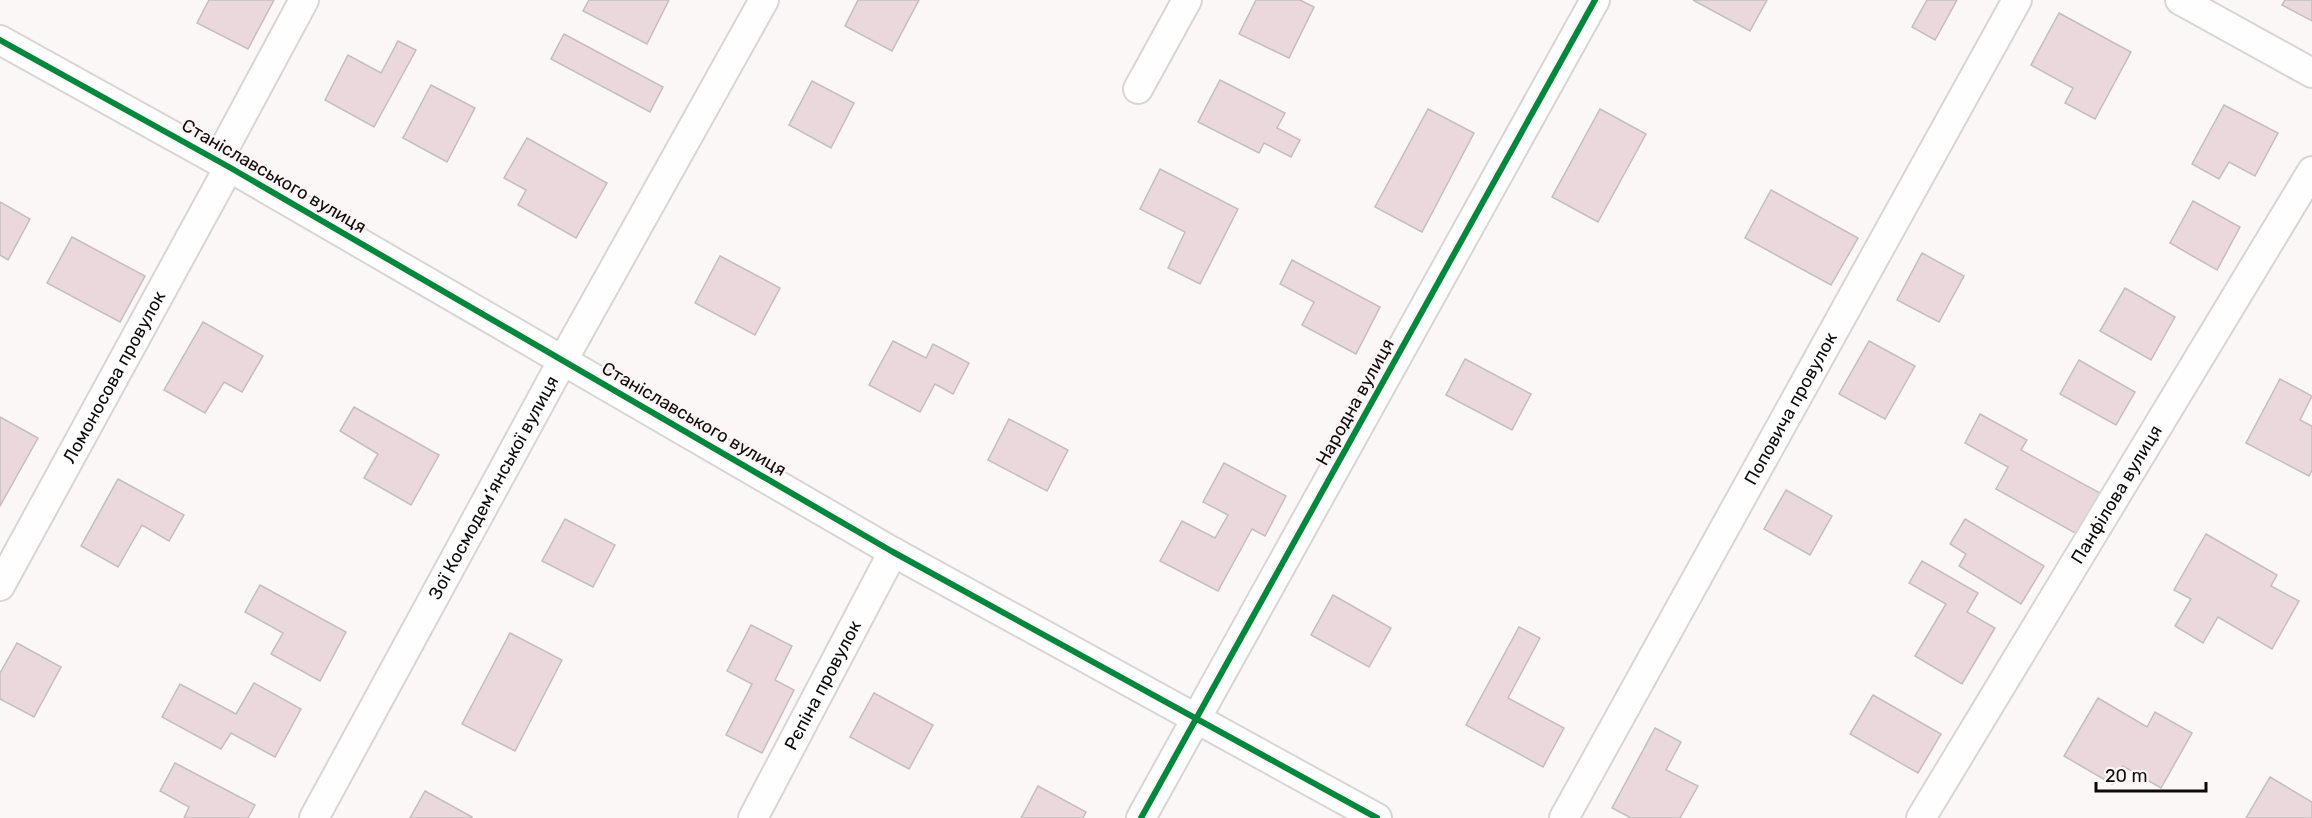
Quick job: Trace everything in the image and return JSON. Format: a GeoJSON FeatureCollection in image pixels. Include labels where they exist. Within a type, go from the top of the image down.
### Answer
{"type":"FeatureCollection","features":[{"type":"Feature","properties":{"kind":"street","name":"Ломоносова провулок"},"geometry":{"type":"LineString","coordinates":[[0,586],[224,164],[304,0]]}},
{"type":"Feature","properties":{"kind":"street","name":"Зої Космодем’янської вулиця"},"geometry":{"type":"LineString","coordinates":[[314,818],[563,360],[764,0]]}},
{"type":"Feature","properties":{"kind":"street"},"geometry":{"type":"LineString","coordinates":[[1138,89],[1187,0]]}},
{"type":"Feature","properties":{"kind":"street","name":"Народна вулиця"},"geometry":{"type":"LineString","coordinates":[[1141,818],[1595,0]]}},
{"type":"Feature","properties":{"kind":"street","name":"Поповича провулок"},"geometry":{"type":"LineString","coordinates":[[1564,818],[2017,0]]}},
{"type":"Feature","properties":{"kind":"street"},"geometry":{"type":"LineString","coordinates":[[2180,0],[2312,73]]}},
{"type":"Feature","properties":{"kind":"street","name":"Станіславського вулиця"},"geometry":{"type":"LineString","coordinates":[[0,40],[224,164],[893,552],[1377,818]]}},
{"type":"Feature","properties":{"kind":"street","name":"Панфілова вулиця"},"geometry":{"type":"LineString","coordinates":[[1921,818],[2312,171]]}},
{"type":"Feature","properties":{"kind":"street","name":"Рєпіна провулок"},"geometry":{"type":"LineString","coordinates":[[753,818],[893,552]]}},
{"type":"Feature","properties":{"kind":"building"},"geometry":{"type":"Polygon","coordinates":[[[209,0],[274,0],[248,49],[197,23],[209,0]]]}},
{"type":"Feature","properties":{"kind":"building"},"geometry":{"type":"Polygon","coordinates":[[[589,0],[669,0],[647,44],[583,11],[589,0]]]}},
{"type":"Feature","properties":{"kind":"building"},"geometry":{"type":"Polygon","coordinates":[[[858,0],[919,0],[892,51],[845,26],[858,0]]]}},
{"type":"Feature","properties":{"kind":"building"},"geometry":{"type":"Polygon","coordinates":[[[1256,0],[1300,0],[1314,7],[1289,58],[1239,34],[1256,0]]]}},
{"type":"Feature","properties":{"kind":"building"},"geometry":{"type":"Polygon","coordinates":[[[1693,0],[1767,0],[1750,31],[1693,0]]]}},
{"type":"Feature","properties":{"kind":"building"},"geometry":{"type":"Polygon","coordinates":[[[1927,0],[1957,0],[1935,40],[1912,27],[1927,0]]]}},
{"type":"Feature","properties":{"kind":"building"},"geometry":{"type":"Polygon","coordinates":[[[2285,0],[2312,0],[2312,21],[2282,5],[2285,0]]]}},
{"type":"Feature","properties":{"kind":"building"},"geometry":{"type":"Polygon","coordinates":[[[2059,13],[2131,52],[2095,119],[2065,103],[2073,88],[2031,65],[2059,13]]]}},
{"type":"Feature","properties":{"kind":"building"},"geometry":{"type":"Polygon","coordinates":[[[564,34],[663,87],[650,112],[551,59],[564,34]]]}},
{"type":"Feature","properties":{"kind":"building"},"geometry":{"type":"Polygon","coordinates":[[[398,41],[416,50],[374,127],[325,100],[348,55],[381,73],[398,41]]]}},
{"type":"Feature","properties":{"kind":"building"},"geometry":{"type":"Polygon","coordinates":[[[1220,80],[1285,113],[1277,128],[1300,140],[1291,157],[1264,143],[1259,153],[1198,122],[1220,80]]]}},
{"type":"Feature","properties":{"kind":"building"},"geometry":{"type":"Polygon","coordinates":[[[812,81],[854,103],[831,148],[789,125],[812,81]]]}},
{"type":"Feature","properties":{"kind":"building"},"geometry":{"type":"Polygon","coordinates":[[[431,85],[475,108],[447,162],[403,138],[431,85]]]}},
{"type":"Feature","properties":{"kind":"building"},"geometry":{"type":"Polygon","coordinates":[[[2224,105],[2278,133],[2255,176],[2229,162],[2219,179],[2192,164],[2224,105]]]}},
{"type":"Feature","properties":{"kind":"building"},"geometry":{"type":"Polygon","coordinates":[[[1428,109],[1474,133],[1422,232],[1375,207],[1428,109]]]}},
{"type":"Feature","properties":{"kind":"building"},"geometry":{"type":"Polygon","coordinates":[[[1600,109],[1646,134],[1598,222],[1552,197],[1600,109]]]}},
{"type":"Feature","properties":{"kind":"building"},"geometry":{"type":"Polygon","coordinates":[[[527,138],[607,183],[576,238],[518,205],[526,190],[504,178],[527,138]]]}},
{"type":"Feature","properties":{"kind":"building"},"geometry":{"type":"Polygon","coordinates":[[[1160,169],[1238,209],[1200,284],[1168,268],[1185,232],[1140,209],[1160,169]]]}},
{"type":"Feature","properties":{"kind":"building"},"geometry":{"type":"Polygon","coordinates":[[[1771,190],[1858,238],[1831,285],[1745,238],[1771,190]]]}},
{"type":"Feature","properties":{"kind":"building"},"geometry":{"type":"Polygon","coordinates":[[[2193,201],[2240,227],[2217,270],[2170,243],[2193,201]]]}},
{"type":"Feature","properties":{"kind":"building"},"geometry":{"type":"Polygon","coordinates":[[[0,202],[30,219],[8,260],[0,255],[0,202]]]}},
{"type":"Feature","properties":{"kind":"building"},"geometry":{"type":"Polygon","coordinates":[[[72,237],[145,276],[120,322],[47,283],[72,237]]]}},
{"type":"Feature","properties":{"kind":"building"},"geometry":{"type":"Polygon","coordinates":[[[1922,253],[1964,276],[1939,322],[1897,300],[1922,253]]]}},
{"type":"Feature","properties":{"kind":"building"},"geometry":{"type":"Polygon","coordinates":[[[720,256],[780,288],[755,335],[695,303],[720,256]]]}},
{"type":"Feature","properties":{"kind":"building"},"geometry":{"type":"Polygon","coordinates":[[[1292,260],[1380,307],[1356,354],[1302,325],[1314,302],[1280,284],[1292,260]]]}},
{"type":"Feature","properties":{"kind":"building"},"geometry":{"type":"Polygon","coordinates":[[[2125,288],[2175,317],[2151,360],[2100,331],[2125,288]]]}},
{"type":"Feature","properties":{"kind":"building"},"geometry":{"type":"Polygon","coordinates":[[[203,322],[263,356],[242,392],[224,382],[205,413],[164,390],[203,322]]]}},
{"type":"Feature","properties":{"kind":"building"},"geometry":{"type":"Polygon","coordinates":[[[893,341],[926,358],[933,344],[969,363],[953,394],[935,384],[920,412],[869,385],[893,341]]]}},
{"type":"Feature","properties":{"kind":"building"},"geometry":{"type":"Polygon","coordinates":[[[1869,341],[1915,366],[1885,419],[1839,394],[1869,341]]]}},
{"type":"Feature","properties":{"kind":"building"},"geometry":{"type":"Polygon","coordinates":[[[1465,359],[1531,394],[1512,430],[1446,395],[1465,359]]]}},
{"type":"Feature","properties":{"kind":"building"},"geometry":{"type":"Polygon","coordinates":[[[2079,360],[2135,392],[2116,425],[2060,394],[2079,360]]]}},
{"type":"Feature","properties":{"kind":"building"},"geometry":{"type":"Polygon","coordinates":[[[2280,379],[2312,396],[2300,420],[2312,426],[2312,470],[2309,476],[2246,443],[2280,379]]]}},
{"type":"Feature","properties":{"kind":"building"},"geometry":{"type":"Polygon","coordinates":[[[354,407],[439,455],[411,505],[364,478],[378,454],[340,431],[354,407]]]}},
{"type":"Feature","properties":{"kind":"building"},"geometry":{"type":"Polygon","coordinates":[[[1980,414],[2027,440],[2021,450],[2100,493],[2077,534],[1996,489],[2008,467],[1965,443],[1980,414]]]}},
{"type":"Feature","properties":{"kind":"building"},"geometry":{"type":"Polygon","coordinates":[[[0,417],[38,438],[0,506],[0,417]]]}},
{"type":"Feature","properties":{"kind":"building"},"geometry":{"type":"Polygon","coordinates":[[[1009,419],[1068,450],[1047,491],[988,460],[1009,419]]]}},
{"type":"Feature","properties":{"kind":"building"},"geometry":{"type":"Polygon","coordinates":[[[1224,463],[1286,496],[1265,536],[1252,529],[1218,591],[1160,561],[1182,521],[1215,538],[1228,515],[1203,502],[1224,463]]]}},
{"type":"Feature","properties":{"kind":"building"},"geometry":{"type":"Polygon","coordinates":[[[118,479],[184,515],[169,541],[142,525],[118,567],[81,546],[118,479]]]}},
{"type":"Feature","properties":{"kind":"building"},"geometry":{"type":"Polygon","coordinates":[[[1786,490],[1832,516],[1810,555],[1764,529],[1786,490]]]}},
{"type":"Feature","properties":{"kind":"building"},"geometry":{"type":"Polygon","coordinates":[[[565,519],[615,545],[593,587],[542,561],[565,519]]]}},
{"type":"Feature","properties":{"kind":"building"},"geometry":{"type":"Polygon","coordinates":[[[1965,519],[2044,566],[2021,604],[1959,566],[1966,554],[1950,544],[1965,519]]]}},
{"type":"Feature","properties":{"kind":"building"},"geometry":{"type":"Polygon","coordinates":[[[2206,534],[2277,575],[2271,586],[2299,601],[2272,649],[2218,617],[2203,643],[2175,626],[2191,599],[2174,590],[2206,534]]]}},
{"type":"Feature","properties":{"kind":"building"},"geometry":{"type":"Polygon","coordinates":[[[1922,561],[1978,593],[1967,612],[1995,628],[1962,684],[1915,656],[1946,604],[1909,583],[1922,561]]]}},
{"type":"Feature","properties":{"kind":"building"},"geometry":{"type":"Polygon","coordinates":[[[260,585],[346,632],[320,681],[271,654],[283,633],[245,612],[260,585]]]}},
{"type":"Feature","properties":{"kind":"building"},"geometry":{"type":"Polygon","coordinates":[[[1333,595],[1391,628],[1369,667],[1311,635],[1333,595]]]}},
{"type":"Feature","properties":{"kind":"building"},"geometry":{"type":"Polygon","coordinates":[[[751,625],[792,646],[775,680],[794,690],[762,753],[726,735],[752,684],[727,671],[751,625]]]}},
{"type":"Feature","properties":{"kind":"building"},"geometry":{"type":"Polygon","coordinates":[[[1519,627],[1540,638],[1508,698],[1564,728],[1543,767],[1466,725],[1519,627]]]}},
{"type":"Feature","properties":{"kind":"building"},"geometry":{"type":"Polygon","coordinates":[[[510,633],[562,660],[515,751],[462,724],[510,633]]]}},
{"type":"Feature","properties":{"kind":"building"},"geometry":{"type":"Polygon","coordinates":[[[17,643],[61,667],[34,717],[0,699],[0,673],[17,643]]]}},
{"type":"Feature","properties":{"kind":"building"},"geometry":{"type":"Polygon","coordinates":[[[254,683],[301,709],[275,757],[231,733],[221,749],[162,717],[180,684],[236,714],[254,683]]]}},
{"type":"Feature","properties":{"kind":"building"},"geometry":{"type":"Polygon","coordinates":[[[874,693],[933,725],[909,769],[850,737],[874,693]]]}},
{"type":"Feature","properties":{"kind":"building"},"geometry":{"type":"Polygon","coordinates":[[[1873,695],[1941,734],[1918,773],[1850,734],[1873,695]]]}},
{"type":"Feature","properties":{"kind":"building"},"geometry":{"type":"Polygon","coordinates":[[[2098,698],[2147,727],[2155,712],[2192,733],[2161,788],[2123,766],[2112,784],[2064,756],[2098,698]]]}},
{"type":"Feature","properties":{"kind":"building"},"geometry":{"type":"Polygon","coordinates":[[[1655,728],[1681,742],[1666,770],[1698,786],[1680,818],[1631,818],[1612,808],[1655,728]]]}},
{"type":"Feature","properties":{"kind":"building"},"geometry":{"type":"Polygon","coordinates":[[[175,763],[255,805],[248,818],[184,818],[189,807],[160,791],[175,763]]]}},
{"type":"Feature","properties":{"kind":"building"},"geometry":{"type":"Polygon","coordinates":[[[2270,777],[2312,802],[2312,818],[2246,818],[2270,777]]]}},
{"type":"Feature","properties":{"kind":"building"},"geometry":{"type":"Polygon","coordinates":[[[1038,786],[1086,812],[1083,818],[1021,818],[1038,786]]]}},
{"type":"Feature","properties":{"kind":"building"},"geometry":{"type":"Polygon","coordinates":[[[425,791],[472,817],[472,818],[410,818],[425,791]]]}},
{"type":"Feature","properties":{"kind":"cycle path"},"geometry":{"type":"LineString","coordinates":[[1141,818],[1595,0]]}},
{"type":"Feature","properties":{"kind":"cycle path"},"geometry":{"type":"LineString","coordinates":[[0,40],[229,167],[893,552],[1377,818]]}}]}
